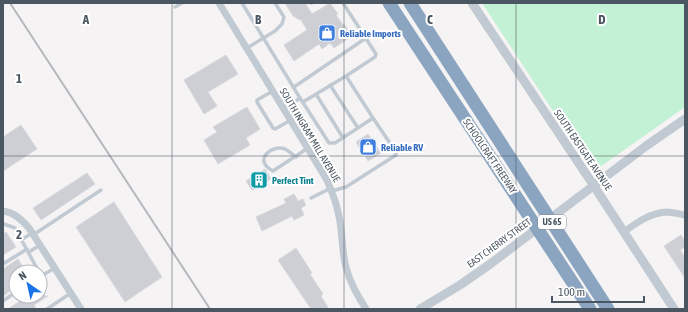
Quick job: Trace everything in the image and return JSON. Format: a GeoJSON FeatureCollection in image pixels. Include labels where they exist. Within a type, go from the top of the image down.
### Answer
{"type":"FeatureCollection","features":[{"type":"Feature","properties":{"kind":"highway","name":"SCHOOLCRAFT FREEWAY"},"geometry":{"type":"LineString","coordinates":[[389,3],[590,309]]}},
{"type":"Feature","properties":{"kind":"highway","name":"SCHOOLCRAFT FREEWAY"},"geometry":{"type":"LineString","coordinates":[[410,3],[608,309]]}},
{"type":"Feature","properties":{"kind":"street","name":"SOUTH INGRAM MILL AVENUE"},"geometry":{"type":"LineString","coordinates":[[219,3],[319,166],[331,190],[339,212],[342,246],[346,268],[353,287],[366,309]]}},
{"type":"Feature","properties":{"kind":"street","name":"SOUTH EASTGATE AVENUE"},"geometry":{"type":"LineString","coordinates":[[472,3],[674,309]]}},
{"type":"Feature","properties":{"kind":"street","name":"EAST CHERRY STREET"},"geometry":{"type":"LineString","coordinates":[[420,309],[460,285],[489,265],[646,146],[685,119]]}},
{"type":"Feature","properties":{"kind":"street"},"geometry":{"type":"LineString","coordinates":[[6,212],[20,218],[33,234],[82,309]]}},
{"type":"Feature","properties":{"kind":"street"},"geometry":{"type":"LineString","coordinates":[[624,232],[639,221],[659,213],[668,212],[685,215]]}},
{"type":"Feature","properties":{"kind":"lane"},"geometry":{"type":"LineString","coordinates":[[175,7],[182,3]]}},
{"type":"Feature","properties":{"kind":"lane"},"geometry":{"type":"LineString","coordinates":[[242,3],[329,143],[334,144],[373,118]]}},
{"type":"Feature","properties":{"kind":"lane"},"geometry":{"type":"LineString","coordinates":[[247,48],[264,38],[282,24],[284,16],[275,3]]}},
{"type":"Feature","properties":{"kind":"lane"},"geometry":{"type":"LineString","coordinates":[[303,102],[346,76],[376,54],[343,3]]}},
{"type":"Feature","properties":{"kind":"lane"},"geometry":{"type":"LineString","coordinates":[[294,87],[366,38]]}},
{"type":"Feature","properties":{"kind":"lane"},"geometry":{"type":"LineString","coordinates":[[311,198],[331,190],[346,188],[394,158],[396,155],[396,152],[346,76]]}},
{"type":"Feature","properties":{"kind":"lane"},"geometry":{"type":"LineString","coordinates":[[330,85],[358,128]]}},
{"type":"Feature","properties":{"kind":"lane"},"geometry":{"type":"LineString","coordinates":[[273,91],[257,102],[272,128],[275,129],[291,120]]}},
{"type":"Feature","properties":{"kind":"lane"},"geometry":{"type":"LineString","coordinates":[[316,94],[343,138]]}},
{"type":"Feature","properties":{"kind":"lane"},"geometry":{"type":"LineString","coordinates":[[284,109],[300,98]]}},
{"type":"Feature","properties":{"kind":"lane"},"geometry":{"type":"LineString","coordinates":[[296,156],[284,149],[278,148],[267,153],[263,160],[265,164],[273,171],[296,156],[308,148]]}},
{"type":"Feature","properties":{"kind":"lane"},"geometry":{"type":"LineString","coordinates":[[22,240],[101,190]]}},
{"type":"Feature","properties":{"kind":"lane"},"geometry":{"type":"LineString","coordinates":[[3,224],[15,228],[35,264]]}},
{"type":"Feature","properties":{"kind":"lane"},"geometry":{"type":"LineString","coordinates":[[3,264],[40,245]]}},
{"type":"Feature","properties":{"kind":"lane"},"geometry":{"type":"LineString","coordinates":[[48,271],[55,268]]}},
{"type":"Feature","properties":{"kind":"lane"},"geometry":{"type":"LineString","coordinates":[[47,309],[71,293]]}},
{"type":"Feature","properties":{"kind":"green space"},"geometry":{"type":"Polygon","coordinates":[[[482,3],[685,3],[685,107],[593,172],[482,3]]]}},
{"type":"Feature","properties":{"kind":"building","name":"Reliable Imports"},"geometry":{"type":"Polygon","coordinates":[[[285,3],[305,3],[312,14],[330,3],[338,14],[336,15],[352,36],[334,48],[330,43],[322,49],[319,44],[294,61],[284,45],[307,30],[301,20],[293,16],[285,3]]]}},
{"type":"Feature","properties":{"kind":"building"},"geometry":{"type":"Polygon","coordinates":[[[226,55],[238,74],[208,92],[217,106],[204,114],[184,80],[226,55]]]}},
{"type":"Feature","properties":{"kind":"building"},"geometry":{"type":"Polygon","coordinates":[[[247,107],[260,129],[246,138],[250,145],[218,164],[204,140],[217,132],[213,127],[247,107]]]}},
{"type":"Feature","properties":{"kind":"building"},"geometry":{"type":"Polygon","coordinates":[[[21,125],[37,149],[3,171],[3,137],[21,125]]]}},
{"type":"Feature","properties":{"kind":"building","name":"Reliable RV"},"geometry":{"type":"Polygon","coordinates":[[[368,134],[381,153],[368,161],[356,142],[368,134]]]}},
{"type":"Feature","properties":{"kind":"building","name":"Perfect Tint"},"geometry":{"type":"Polygon","coordinates":[[[265,169],[271,179],[252,190],[246,181],[265,169]]]}},
{"type":"Feature","properties":{"kind":"building"},"geometry":{"type":"Polygon","coordinates":[[[87,173],[95,184],[41,220],[33,208],[87,173]]]}},
{"type":"Feature","properties":{"kind":"building"},"geometry":{"type":"Polygon","coordinates":[[[294,194],[298,201],[303,199],[306,205],[301,208],[304,215],[294,220],[292,216],[262,231],[256,217],[286,203],[284,199],[294,194]]]}},
{"type":"Feature","properties":{"kind":"building"},"geometry":{"type":"Polygon","coordinates":[[[114,202],[162,277],[125,302],[76,227],[114,202]]]}},
{"type":"Feature","properties":{"kind":"building"},"geometry":{"type":"Polygon","coordinates":[[[6,232],[16,247],[3,255],[3,234],[6,232]]]}},
{"type":"Feature","properties":{"kind":"building"},"geometry":{"type":"Polygon","coordinates":[[[681,235],[685,241],[685,247],[680,250],[685,257],[685,278],[664,246],[681,235]]]}},
{"type":"Feature","properties":{"kind":"building"},"geometry":{"type":"Polygon","coordinates":[[[296,248],[312,273],[310,274],[323,294],[321,296],[329,309],[311,309],[278,260],[296,248]]]}},
{"type":"Feature","properties":{"kind":"building"},"geometry":{"type":"Polygon","coordinates":[[[18,259],[21,264],[10,264],[18,259]]]}},
{"type":"Feature","properties":{"kind":"building"},"geometry":{"type":"Polygon","coordinates":[[[8,266],[8,293],[3,296],[3,269],[8,266]]]}},
{"type":"Feature","properties":{"kind":"building"},"geometry":{"type":"Polygon","coordinates":[[[16,304],[36,304],[34,305],[36,309],[8,309],[16,304]]]}},
{"type":"Feature","properties":{"kind":"railway"},"geometry":{"type":"LineString","coordinates":[[10,3],[210,309]]}},
{"type":"Feature","properties":{"kind":"place","name":"Reliable Imports"},"geometry":{"type":"Point","coordinates":[327,33]}},
{"type":"Feature","properties":{"kind":"place","name":"Reliable RV"},"geometry":{"type":"Point","coordinates":[368,147]}},
{"type":"Feature","properties":{"kind":"place","name":"Perfect Tint"},"geometry":{"type":"Point","coordinates":[259,180]}}]}
